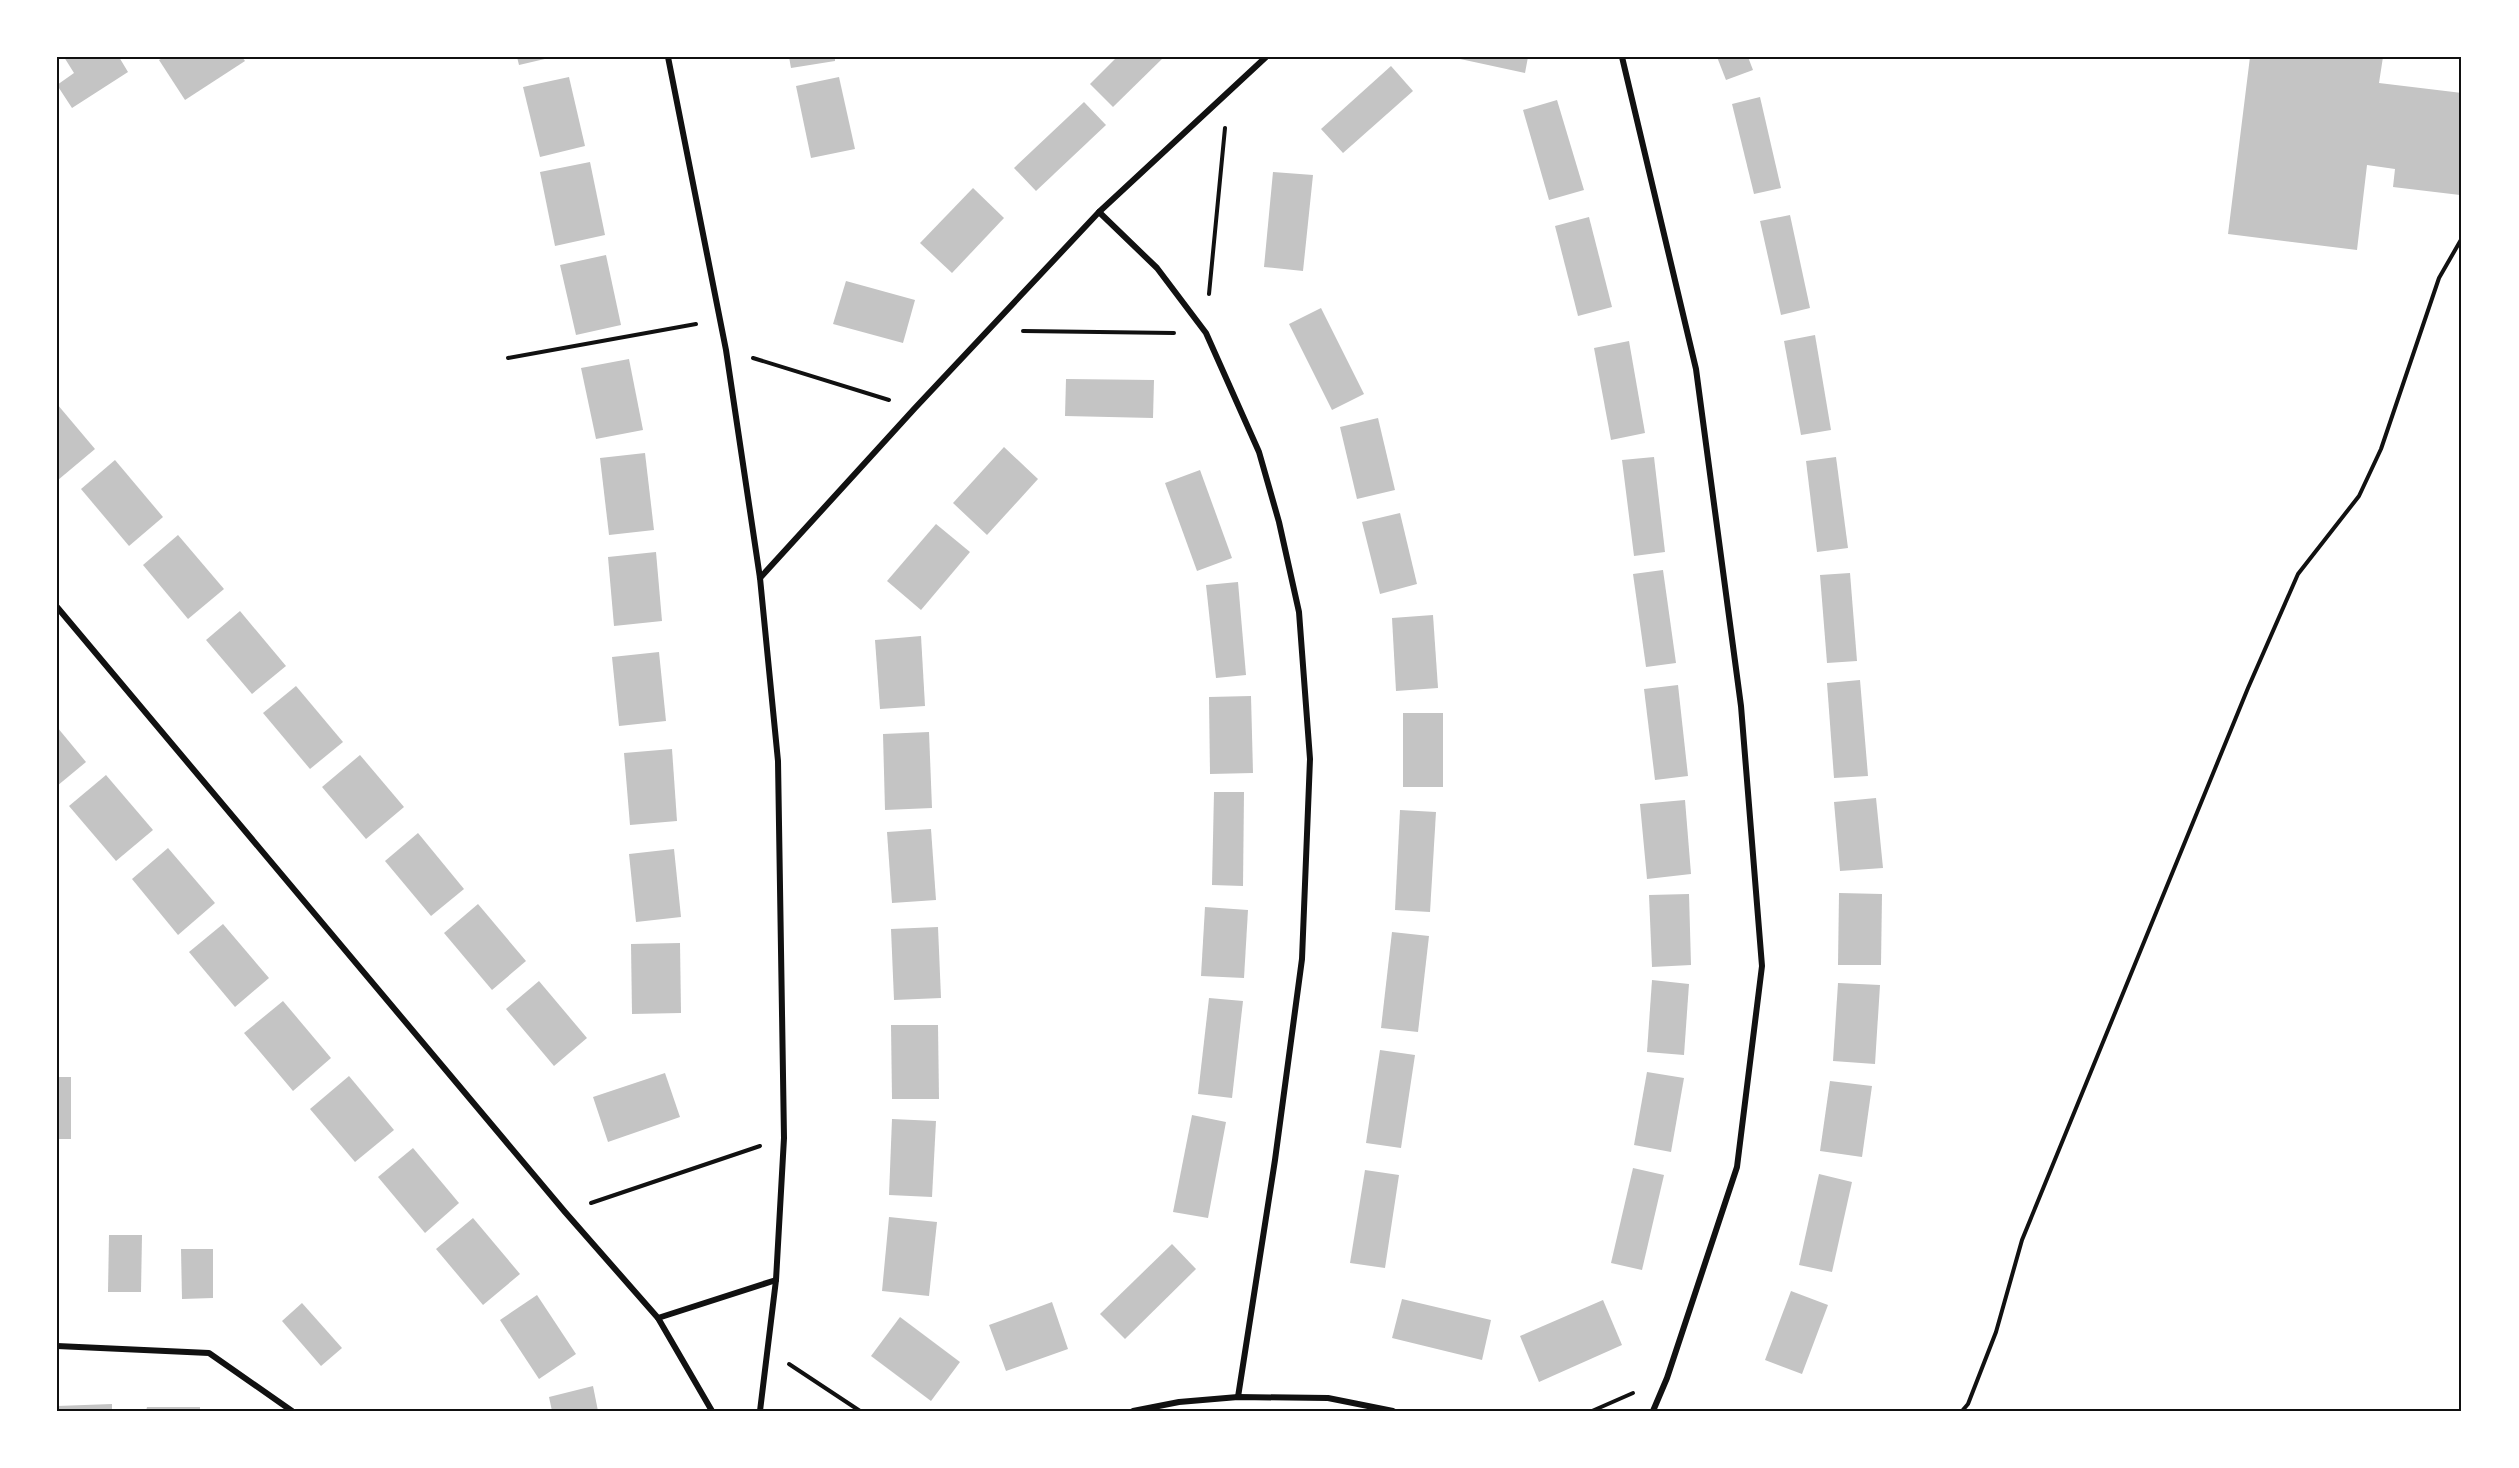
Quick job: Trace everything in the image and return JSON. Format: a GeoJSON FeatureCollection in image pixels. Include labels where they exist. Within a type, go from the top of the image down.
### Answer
{"type":"FeatureCollection","features":[{"type":"Feature","properties":{"kind":"street"},"geometry":{"type":"LineString","coordinates":[[668,57],[726,350],[760,578],[778,761],[784,1138],[776,1281],[760,1411]]}},
{"type":"Feature","properties":{"kind":"street"},"geometry":{"type":"LineString","coordinates":[[760,578],[915,408],[1099,212],[1266,57]]}},
{"type":"Feature","properties":{"kind":"street"},"geometry":{"type":"LineString","coordinates":[[1622,57],[1696,369],[1741,706],[1762,966],[1737,1167],[1667,1378],[1653,1411]]}},
{"type":"Feature","properties":{"kind":"street"},"geometry":{"type":"LineString","coordinates":[[1099,212],[1157,268],[1206,333],[1259,452],[1279,522],[1299,612],[1310,759],[1302,959],[1273,1171],[1238,1397]]}},
{"type":"Feature","properties":{"kind":"street"},"geometry":{"type":"LineString","coordinates":[[57,607],[565,1212],[658,1318],[712,1411]]}},
{"type":"Feature","properties":{"kind":"street"},"geometry":{"type":"LineString","coordinates":[[658,1318],[776,1281]]}},
{"type":"Feature","properties":{"kind":"street"},"geometry":{"type":"LineString","coordinates":[[57,1346],[208,1353],[292,1411]]}},
{"type":"Feature","properties":{"kind":"street"},"geometry":{"type":"LineString","coordinates":[[1133,1411],[1179,1402],[1238,1397],[1329,1398],[1393,1411]]}},
{"type":"Feature","properties":{"kind":"path"},"geometry":{"type":"LineString","coordinates":[[1962,1411],[1968,1404],[1996,1332],[2022,1240],[2248,688],[2298,574],[2359,496],[2364,486],[2381,449],[2439,278],[2462,238]]}},
{"type":"Feature","properties":{"kind":"path"},"geometry":{"type":"LineString","coordinates":[[508,358],[721,319]]}},
{"type":"Feature","properties":{"kind":"path"},"geometry":{"type":"LineString","coordinates":[[726,350],[915,408]]}},
{"type":"Feature","properties":{"kind":"path"},"geometry":{"type":"LineString","coordinates":[[565,1212],[784,1138]]}},
{"type":"Feature","properties":{"kind":"path"},"geometry":{"type":"LineString","coordinates":[[769,1351],[860,1411]]}},
{"type":"Feature","properties":{"kind":"building"},"geometry":{"type":"Polygon","coordinates":[[[64,57],[119,57],[128,72],[72,108],[57,85],[74,73],[64,57]]]}},
{"type":"Feature","properties":{"kind":"building"},"geometry":{"type":"Polygon","coordinates":[[[164,57],[242,57],[245,61],[185,100],[159,60],[164,57]]]}},
{"type":"Feature","properties":{"kind":"building"},"geometry":{"type":"Polygon","coordinates":[[[517,57],[549,57],[549,58],[519,65],[517,57]]]}},
{"type":"Feature","properties":{"kind":"building"},"geometry":{"type":"Polygon","coordinates":[[[789,57],[835,57],[835,61],[791,68],[789,57]]]}},
{"type":"Feature","properties":{"kind":"building"},"geometry":{"type":"Polygon","coordinates":[[[1117,57],[1164,57],[1113,107],[1090,84],[1117,57]]]}},
{"type":"Feature","properties":{"kind":"building"},"geometry":{"type":"Polygon","coordinates":[[[1451,57],[1528,57],[1525,73],[1451,57]]]}},
{"type":"Feature","properties":{"kind":"building"},"geometry":{"type":"Polygon","coordinates":[[[1717,57],[1748,57],[1753,70],[1726,80],[1717,57]]]}},
{"type":"Feature","properties":{"kind":"building"},"geometry":{"type":"Polygon","coordinates":[[[2250,57],[2383,57],[2379,83],[2462,93],[2460,195],[2393,187],[2395,169],[2367,165],[2357,250],[2228,234],[2250,57]]]}},
{"type":"Feature","properties":{"kind":"building"},"geometry":{"type":"Polygon","coordinates":[[[1391,66],[1413,91],[1343,153],[1321,129],[1391,66]]]}},
{"type":"Feature","properties":{"kind":"building"},"geometry":{"type":"Polygon","coordinates":[[[569,77],[585,146],[540,157],[523,87],[569,77]]]}},
{"type":"Feature","properties":{"kind":"building"},"geometry":{"type":"Polygon","coordinates":[[[839,77],[855,149],[811,158],[796,86],[839,77]]]}},
{"type":"Feature","properties":{"kind":"building"},"geometry":{"type":"Polygon","coordinates":[[[1760,97],[1781,188],[1754,194],[1732,104],[1760,97]]]}},
{"type":"Feature","properties":{"kind":"building"},"geometry":{"type":"Polygon","coordinates":[[[1557,100],[1584,190],[1549,200],[1523,110],[1557,100]]]}},
{"type":"Feature","properties":{"kind":"building"},"geometry":{"type":"Polygon","coordinates":[[[1084,102],[1106,125],[1036,191],[1014,168],[1084,102]]]}},
{"type":"Feature","properties":{"kind":"building"},"geometry":{"type":"Polygon","coordinates":[[[590,162],[605,235],[555,246],[540,172],[590,162]]]}},
{"type":"Feature","properties":{"kind":"building"},"geometry":{"type":"Polygon","coordinates":[[[1273,172],[1313,175],[1303,271],[1264,267],[1273,172]]]}},
{"type":"Feature","properties":{"kind":"building"},"geometry":{"type":"Polygon","coordinates":[[[973,188],[1004,218],[952,273],[920,243],[973,188]]]}},
{"type":"Feature","properties":{"kind":"building"},"geometry":{"type":"Polygon","coordinates":[[[1790,215],[1810,308],[1781,315],[1760,221],[1790,215]]]}},
{"type":"Feature","properties":{"kind":"building"},"geometry":{"type":"Polygon","coordinates":[[[1589,217],[1612,307],[1578,316],[1555,226],[1589,217]]]}},
{"type":"Feature","properties":{"kind":"building"},"geometry":{"type":"Polygon","coordinates":[[[606,255],[621,325],[576,335],[560,265],[606,255]]]}},
{"type":"Feature","properties":{"kind":"building"},"geometry":{"type":"Polygon","coordinates":[[[846,281],[915,300],[903,343],[833,324],[846,281]]]}},
{"type":"Feature","properties":{"kind":"building"},"geometry":{"type":"Polygon","coordinates":[[[1321,308],[1364,394],[1332,410],[1289,324],[1321,308]]]}},
{"type":"Feature","properties":{"kind":"building"},"geometry":{"type":"Polygon","coordinates":[[[1815,335],[1831,430],[1801,435],[1784,341],[1815,335]]]}},
{"type":"Feature","properties":{"kind":"building"},"geometry":{"type":"Polygon","coordinates":[[[1629,341],[1645,433],[1611,440],[1594,348],[1629,341]]]}},
{"type":"Feature","properties":{"kind":"building"},"geometry":{"type":"Polygon","coordinates":[[[629,359],[643,430],[596,439],[581,368],[629,359]]]}},
{"type":"Feature","properties":{"kind":"building"},"geometry":{"type":"Polygon","coordinates":[[[1066,379],[1154,380],[1153,418],[1065,416],[1066,379]]]}},
{"type":"Feature","properties":{"kind":"building"},"geometry":{"type":"Polygon","coordinates":[[[57,404],[95,449],[58,480],[57,479],[57,404]]]}},
{"type":"Feature","properties":{"kind":"building"},"geometry":{"type":"Polygon","coordinates":[[[1378,418],[1395,490],[1357,499],[1340,427],[1378,418]]]}},
{"type":"Feature","properties":{"kind":"building"},"geometry":{"type":"Polygon","coordinates":[[[1004,447],[1038,479],[987,535],[953,503],[1004,447]]]}},
{"type":"Feature","properties":{"kind":"building"},"geometry":{"type":"Polygon","coordinates":[[[645,453],[654,530],[609,535],[600,458],[645,453]]]}},
{"type":"Feature","properties":{"kind":"building"},"geometry":{"type":"Polygon","coordinates":[[[1654,457],[1665,552],[1634,556],[1622,460],[1654,457]]]}},
{"type":"Feature","properties":{"kind":"building"},"geometry":{"type":"Polygon","coordinates":[[[1836,457],[1848,548],[1817,552],[1806,461],[1836,457]]]}},
{"type":"Feature","properties":{"kind":"building"},"geometry":{"type":"Polygon","coordinates":[[[115,460],[163,517],[129,546],[81,489],[115,460]]]}},
{"type":"Feature","properties":{"kind":"building"},"geometry":{"type":"Polygon","coordinates":[[[1200,470],[1232,558],[1197,571],[1165,483],[1200,470]]]}},
{"type":"Feature","properties":{"kind":"building"},"geometry":{"type":"Polygon","coordinates":[[[1400,513],[1417,584],[1380,594],[1362,522],[1400,513]]]}},
{"type":"Feature","properties":{"kind":"building"},"geometry":{"type":"Polygon","coordinates":[[[936,524],[970,552],[921,610],[887,581],[936,524]]]}},
{"type":"Feature","properties":{"kind":"building"},"geometry":{"type":"Polygon","coordinates":[[[178,535],[224,589],[188,619],[143,565],[178,535]]]}},
{"type":"Feature","properties":{"kind":"building"},"geometry":{"type":"Polygon","coordinates":[[[656,552],[662,621],[614,626],[608,557],[656,552]]]}},
{"type":"Feature","properties":{"kind":"building"},"geometry":{"type":"Polygon","coordinates":[[[1663,570],[1676,663],[1646,667],[1633,574],[1663,570]]]}},
{"type":"Feature","properties":{"kind":"building"},"geometry":{"type":"Polygon","coordinates":[[[1850,573],[1857,661],[1827,663],[1820,575],[1850,573]]]}},
{"type":"Feature","properties":{"kind":"building"},"geometry":{"type":"Polygon","coordinates":[[[1238,582],[1246,675],[1216,678],[1206,585],[1238,582]]]}},
{"type":"Feature","properties":{"kind":"building"},"geometry":{"type":"Polygon","coordinates":[[[240,611],[286,666],[252,694],[206,640],[240,611]]]}},
{"type":"Feature","properties":{"kind":"building"},"geometry":{"type":"Polygon","coordinates":[[[1433,615],[1438,688],[1396,691],[1392,618],[1433,615]]]}},
{"type":"Feature","properties":{"kind":"building"},"geometry":{"type":"Polygon","coordinates":[[[921,636],[925,706],[880,709],[875,640],[921,636]]]}},
{"type":"Feature","properties":{"kind":"building"},"geometry":{"type":"Polygon","coordinates":[[[659,652],[666,721],[619,726],[612,657],[659,652]]]}},
{"type":"Feature","properties":{"kind":"building"},"geometry":{"type":"Polygon","coordinates":[[[1860,680],[1868,776],[1834,778],[1827,683],[1860,680]]]}},
{"type":"Feature","properties":{"kind":"building"},"geometry":{"type":"Polygon","coordinates":[[[1678,685],[1688,776],[1655,780],[1644,689],[1678,685]]]}},
{"type":"Feature","properties":{"kind":"building"},"geometry":{"type":"Polygon","coordinates":[[[296,686],[343,742],[310,769],[263,713],[296,686]]]}},
{"type":"Feature","properties":{"kind":"building"},"geometry":{"type":"Polygon","coordinates":[[[1251,696],[1253,773],[1210,774],[1209,697],[1251,696]]]}},
{"type":"Feature","properties":{"kind":"building"},"geometry":{"type":"Polygon","coordinates":[[[1403,713],[1443,713],[1443,787],[1403,787],[1403,713]]]}},
{"type":"Feature","properties":{"kind":"building"},"geometry":{"type":"Polygon","coordinates":[[[57,727],[86,762],[57,786],[57,727]]]}},
{"type":"Feature","properties":{"kind":"building"},"geometry":{"type":"Polygon","coordinates":[[[929,732],[932,808],[885,810],[883,734],[929,732]]]}},
{"type":"Feature","properties":{"kind":"building"},"geometry":{"type":"Polygon","coordinates":[[[672,749],[677,821],[630,825],[624,753],[672,749]]]}},
{"type":"Feature","properties":{"kind":"building"},"geometry":{"type":"Polygon","coordinates":[[[360,755],[404,807],[366,839],[322,787],[360,755]]]}},
{"type":"Feature","properties":{"kind":"building"},"geometry":{"type":"Polygon","coordinates":[[[106,775],[153,830],[116,861],[69,806],[106,775]]]}},
{"type":"Feature","properties":{"kind":"building"},"geometry":{"type":"Polygon","coordinates":[[[1214,792],[1244,792],[1243,886],[1212,885],[1214,792]]]}},
{"type":"Feature","properties":{"kind":"building"},"geometry":{"type":"Polygon","coordinates":[[[1876,798],[1883,868],[1840,871],[1834,802],[1876,798]]]}},
{"type":"Feature","properties":{"kind":"building"},"geometry":{"type":"Polygon","coordinates":[[[1685,800],[1691,874],[1647,879],[1640,804],[1685,800]]]}},
{"type":"Feature","properties":{"kind":"building"},"geometry":{"type":"Polygon","coordinates":[[[1400,810],[1436,812],[1430,912],[1395,910],[1400,810]]]}},
{"type":"Feature","properties":{"kind":"building"},"geometry":{"type":"Polygon","coordinates":[[[931,829],[936,900],[892,903],[887,832],[931,829]]]}},
{"type":"Feature","properties":{"kind":"building"},"geometry":{"type":"Polygon","coordinates":[[[418,833],[464,889],[431,916],[385,861],[418,833]]]}},
{"type":"Feature","properties":{"kind":"building"},"geometry":{"type":"Polygon","coordinates":[[[168,848],[215,903],[178,935],[132,879],[168,848]]]}},
{"type":"Feature","properties":{"kind":"building"},"geometry":{"type":"Polygon","coordinates":[[[674,849],[681,917],[636,922],[629,854],[674,849]]]}},
{"type":"Feature","properties":{"kind":"building"},"geometry":{"type":"Polygon","coordinates":[[[1839,893],[1882,894],[1881,965],[1838,965],[1839,893]]]}},
{"type":"Feature","properties":{"kind":"building"},"geometry":{"type":"Polygon","coordinates":[[[1689,894],[1691,965],[1652,967],[1649,895],[1689,894]]]}},
{"type":"Feature","properties":{"kind":"building"},"geometry":{"type":"Polygon","coordinates":[[[478,904],[526,961],[492,990],[444,933],[478,904]]]}},
{"type":"Feature","properties":{"kind":"building"},"geometry":{"type":"Polygon","coordinates":[[[1205,907],[1248,910],[1244,978],[1201,976],[1205,907]]]}},
{"type":"Feature","properties":{"kind":"building"},"geometry":{"type":"Polygon","coordinates":[[[223,924],[269,978],[235,1007],[189,952],[223,924]]]}},
{"type":"Feature","properties":{"kind":"building"},"geometry":{"type":"Polygon","coordinates":[[[938,927],[941,998],[894,1000],[891,929],[938,927]]]}},
{"type":"Feature","properties":{"kind":"building"},"geometry":{"type":"Polygon","coordinates":[[[1392,932],[1429,936],[1418,1032],[1381,1028],[1392,932]]]}},
{"type":"Feature","properties":{"kind":"building"},"geometry":{"type":"Polygon","coordinates":[[[680,943],[681,1013],[632,1014],[631,944],[680,943]]]}},
{"type":"Feature","properties":{"kind":"building"},"geometry":{"type":"Polygon","coordinates":[[[1652,980],[1689,984],[1684,1055],[1647,1052],[1652,980]]]}},
{"type":"Feature","properties":{"kind":"building"},"geometry":{"type":"Polygon","coordinates":[[[539,981],[587,1038],[554,1066],[506,1009],[539,981]]]}},
{"type":"Feature","properties":{"kind":"building"},"geometry":{"type":"Polygon","coordinates":[[[1838,983],[1880,985],[1875,1064],[1833,1061],[1838,983]]]}},
{"type":"Feature","properties":{"kind":"building"},"geometry":{"type":"Polygon","coordinates":[[[1209,998],[1243,1001],[1232,1098],[1198,1094],[1209,998]]]}},
{"type":"Feature","properties":{"kind":"building"},"geometry":{"type":"Polygon","coordinates":[[[283,1001],[331,1058],[293,1091],[244,1033],[283,1001]]]}},
{"type":"Feature","properties":{"kind":"building"},"geometry":{"type":"Polygon","coordinates":[[[891,1025],[938,1025],[939,1099],[892,1099],[891,1025]]]}},
{"type":"Feature","properties":{"kind":"building"},"geometry":{"type":"Polygon","coordinates":[[[1380,1050],[1415,1055],[1401,1148],[1366,1143],[1380,1050]]]}},
{"type":"Feature","properties":{"kind":"building"},"geometry":{"type":"Polygon","coordinates":[[[1647,1072],[1684,1078],[1671,1152],[1634,1145],[1647,1072]]]}},
{"type":"Feature","properties":{"kind":"building"},"geometry":{"type":"Polygon","coordinates":[[[665,1073],[680,1117],[608,1142],[593,1097],[665,1073]]]}},
{"type":"Feature","properties":{"kind":"building"},"geometry":{"type":"Polygon","coordinates":[[[349,1076],[394,1130],[355,1162],[310,1109],[349,1076]]]}},
{"type":"Feature","properties":{"kind":"building"},"geometry":{"type":"Polygon","coordinates":[[[57,1077],[71,1077],[71,1139],[57,1139],[57,1077]]]}},
{"type":"Feature","properties":{"kind":"building"},"geometry":{"type":"Polygon","coordinates":[[[1830,1081],[1872,1086],[1862,1157],[1820,1151],[1830,1081]]]}},
{"type":"Feature","properties":{"kind":"building"},"geometry":{"type":"Polygon","coordinates":[[[1192,1115],[1226,1122],[1208,1218],[1173,1212],[1192,1115]]]}},
{"type":"Feature","properties":{"kind":"building"},"geometry":{"type":"Polygon","coordinates":[[[892,1119],[936,1121],[932,1197],[889,1195],[892,1119]]]}},
{"type":"Feature","properties":{"kind":"building"},"geometry":{"type":"Polygon","coordinates":[[[413,1148],[459,1203],[425,1233],[378,1177],[413,1148]]]}},
{"type":"Feature","properties":{"kind":"building"},"geometry":{"type":"Polygon","coordinates":[[[1633,1168],[1664,1175],[1642,1270],[1611,1263],[1633,1168]]]}},
{"type":"Feature","properties":{"kind":"building"},"geometry":{"type":"Polygon","coordinates":[[[1365,1170],[1399,1175],[1385,1268],[1350,1263],[1365,1170]]]}},
{"type":"Feature","properties":{"kind":"building"},"geometry":{"type":"Polygon","coordinates":[[[1819,1174],[1852,1182],[1832,1272],[1799,1265],[1819,1174]]]}},
{"type":"Feature","properties":{"kind":"building"},"geometry":{"type":"Polygon","coordinates":[[[889,1217],[937,1222],[929,1296],[882,1291],[889,1217]]]}},
{"type":"Feature","properties":{"kind":"building"},"geometry":{"type":"Polygon","coordinates":[[[473,1218],[520,1274],[483,1305],[436,1249],[473,1218]]]}},
{"type":"Feature","properties":{"kind":"building"},"geometry":{"type":"Polygon","coordinates":[[[109,1235],[142,1235],[141,1292],[108,1292],[109,1235]]]}},
{"type":"Feature","properties":{"kind":"building"},"geometry":{"type":"Polygon","coordinates":[[[1172,1244],[1196,1269],[1125,1339],[1100,1314],[1172,1244]]]}},
{"type":"Feature","properties":{"kind":"building"},"geometry":{"type":"Polygon","coordinates":[[[181,1249],[213,1249],[213,1298],[182,1299],[181,1249]]]}},
{"type":"Feature","properties":{"kind":"building"},"geometry":{"type":"Polygon","coordinates":[[[1791,1291],[1828,1305],[1802,1374],[1765,1360],[1791,1291]]]}},
{"type":"Feature","properties":{"kind":"building"},"geometry":{"type":"Polygon","coordinates":[[[537,1295],[576,1354],[539,1379],[500,1320],[537,1295]]]}},
{"type":"Feature","properties":{"kind":"building"},"geometry":{"type":"Polygon","coordinates":[[[1402,1299],[1491,1320],[1482,1360],[1392,1338],[1402,1299]]]}},
{"type":"Feature","properties":{"kind":"building"},"geometry":{"type":"Polygon","coordinates":[[[1603,1300],[1622,1345],[1539,1382],[1520,1336],[1603,1300]]]}},
{"type":"Feature","properties":{"kind":"building"},"geometry":{"type":"Polygon","coordinates":[[[1052,1302],[1068,1349],[1006,1371],[989,1325],[1052,1302]]]}},
{"type":"Feature","properties":{"kind":"building"},"geometry":{"type":"Polygon","coordinates":[[[302,1303],[342,1348],[321,1366],[282,1321],[302,1303]]]}},
{"type":"Feature","properties":{"kind":"building"},"geometry":{"type":"Polygon","coordinates":[[[900,1317],[960,1362],[931,1401],[871,1356],[900,1317]]]}},
{"type":"Feature","properties":{"kind":"building"},"geometry":{"type":"Polygon","coordinates":[[[593,1386],[598,1411],[552,1411],[549,1397],[593,1386]]]}},
{"type":"Feature","properties":{"kind":"building"},"geometry":{"type":"Polygon","coordinates":[[[112,1404],[112,1411],[57,1411],[57,1406],[112,1404]]]}},
{"type":"Feature","properties":{"kind":"building"},"geometry":{"type":"Polygon","coordinates":[[[147,1407],[200,1407],[200,1411],[146,1411],[147,1407]]]}}]}
